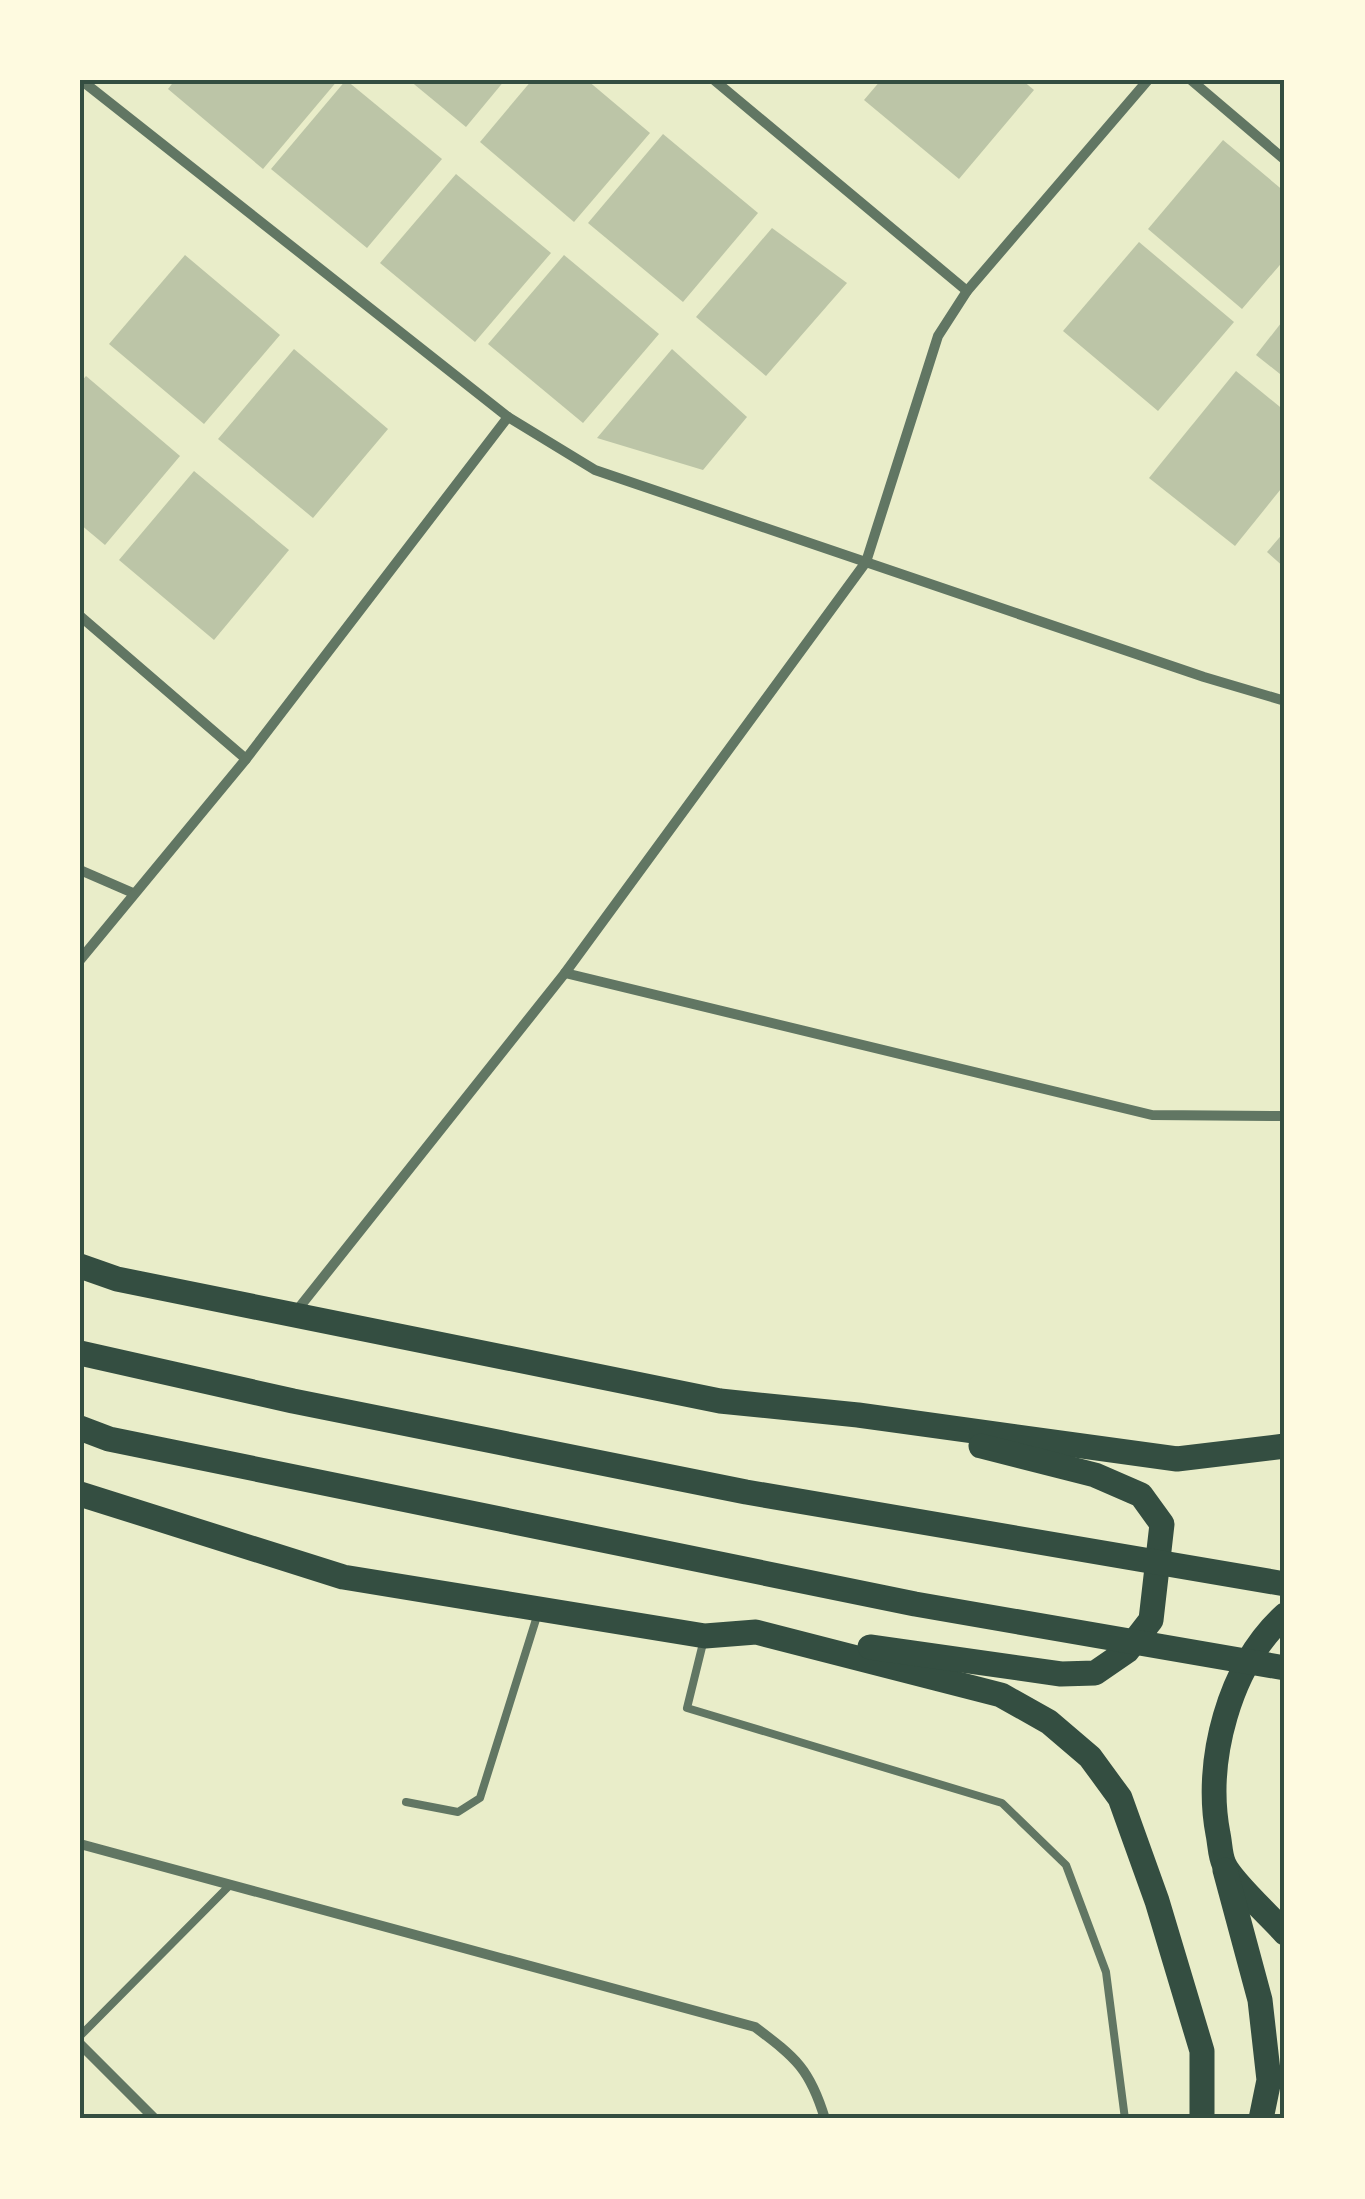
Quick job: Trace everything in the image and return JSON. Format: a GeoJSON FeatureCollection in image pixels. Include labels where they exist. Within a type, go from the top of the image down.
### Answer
{"type":"FeatureCollection","features":[{"type":"Feature","properties":{"kind":"main road"},"geometry":{"type":"LineString","coordinates":[[80,1266],[117,1279],[720,1401],[858,1415],[1178,1459],[1285,1446]]}},
{"type":"Feature","properties":{"kind":"main road"},"geometry":{"type":"LineString","coordinates":[[80,1352],[294,1402],[746,1492],[1285,1584]]}},
{"type":"Feature","properties":{"kind":"main road"},"geometry":{"type":"LineString","coordinates":[[80,1494],[343,1577],[705,1636],[756,1632],[1061,1674],[1095,1673],[1128,1651],[1150,1620],[1162,1524],[1142,1495],[1095,1475],[858,1415]]}},
{"type":"Feature","properties":{"kind":"main road"},"geometry":{"type":"LineString","coordinates":[[80,1428],[109,1439],[915,1604],[1285,1668]]}},
{"type":"Feature","properties":{"kind":"main road"},"geometry":{"type":"LineString","coordinates":[[1261,2119],[1270,2080],[1260,2000],[1224,1866],[1214,1812],[1216,1745],[1238,1681],[1285,1615]]}},
{"type":"Feature","properties":{"kind":"main road"},"geometry":{"type":"LineString","coordinates":[[756,1632],[1001,1695],[1049,1722],[1090,1757],[1120,1798],[1157,1901],[1202,2051],[1202,2119]]}},
{"type":"Feature","properties":{"kind":"main road"},"geometry":{"type":"LineString","coordinates":[[1224,1866],[1285,1933]]}},
{"type":"Feature","properties":{"kind":"street"},"geometry":{"type":"LineString","coordinates":[[81,80],[508,417],[596,470],[1285,701]]}},
{"type":"Feature","properties":{"kind":"street"},"geometry":{"type":"LineString","coordinates":[[714,80],[968,291]]}},
{"type":"Feature","properties":{"kind":"street"},"geometry":{"type":"LineString","coordinates":[[294,1314],[565,973],[866,562],[938,336],[968,291],[1148,80]]}},
{"type":"Feature","properties":{"kind":"street"},"geometry":{"type":"LineString","coordinates":[[1191,80],[1285,160]]}},
{"type":"Feature","properties":{"kind":"street"},"geometry":{"type":"LineString","coordinates":[[80,960],[246,758],[508,417]]}},
{"type":"Feature","properties":{"kind":"street"},"geometry":{"type":"LineString","coordinates":[[80,616],[246,758]]}},
{"type":"Feature","properties":{"kind":"street"},"geometry":{"type":"LineString","coordinates":[[80,870],[133,892]]}},
{"type":"Feature","properties":{"kind":"street"},"geometry":{"type":"LineString","coordinates":[[565,973],[1152,1115],[1285,1116]]}},
{"type":"Feature","properties":{"kind":"street"},"geometry":{"type":"LineString","coordinates":[[80,1844],[755,2027],[788,2052],[814,2081],[825,2119]]}},
{"type":"Feature","properties":{"kind":"street"},"geometry":{"type":"LineString","coordinates":[[80,2044],[155,2119]]}},
{"type":"Feature","properties":{"kind":"lane"},"geometry":{"type":"LineString","coordinates":[[406,1802],[458,1812],[480,1798],[539,1608]]}},
{"type":"Feature","properties":{"kind":"lane"},"geometry":{"type":"LineString","coordinates":[[705,1636],[687,1708],[1002,1803],[1066,1866],[1106,1972],[1125,2119]]}},
{"type":"Feature","properties":{"kind":"lane"},"geometry":{"type":"LineString","coordinates":[[80,2036],[230,1885]]}},
{"type":"Feature","properties":{"kind":"building"},"geometry":{"type":"Polygon","coordinates":[[[175,80],[338,80],[263,169],[168,89],[175,80]]]}},
{"type":"Feature","properties":{"kind":"building"},"geometry":{"type":"Polygon","coordinates":[[[346,80],[442,159],[367,248],[271,169],[346,80]]]}},
{"type":"Feature","properties":{"kind":"building"},"geometry":{"type":"Polygon","coordinates":[[[409,80],[505,80],[466,127],[409,80]]]}},
{"type":"Feature","properties":{"kind":"building"},"geometry":{"type":"Polygon","coordinates":[[[532,80],[587,80],[650,133],[574,222],[480,142],[532,80]]]}},
{"type":"Feature","properties":{"kind":"building"},"geometry":{"type":"Polygon","coordinates":[[[881,80],[1022,80],[1034,90],[959,179],[864,100],[881,80]]]}},
{"type":"Feature","properties":{"kind":"building"},"geometry":{"type":"Polygon","coordinates":[[[663,134],[758,213],[683,302],[588,223],[663,134]]]}},
{"type":"Feature","properties":{"kind":"building"},"geometry":{"type":"Polygon","coordinates":[[[1223,140],[1285,192],[1285,259],[1242,309],[1148,229],[1223,140]]]}},
{"type":"Feature","properties":{"kind":"building"},"geometry":{"type":"Polygon","coordinates":[[[456,174],[551,253],[475,342],[380,263],[456,174]]]}},
{"type":"Feature","properties":{"kind":"building"},"geometry":{"type":"Polygon","coordinates":[[[772,228],[847,283],[766,376],[696,317],[772,228]]]}},
{"type":"Feature","properties":{"kind":"building"},"geometry":{"type":"Polygon","coordinates":[[[1139,242],[1234,322],[1158,411],[1063,331],[1139,242]]]}},
{"type":"Feature","properties":{"kind":"building"},"geometry":{"type":"Polygon","coordinates":[[[185,255],[280,335],[204,424],[109,344],[185,255]]]}},
{"type":"Feature","properties":{"kind":"building"},"geometry":{"type":"Polygon","coordinates":[[[564,255],[659,334],[583,423],[488,344],[564,255]]]}},
{"type":"Feature","properties":{"kind":"building"},"geometry":{"type":"Polygon","coordinates":[[[1285,318],[1285,378],[1256,355],[1285,318]]]}},
{"type":"Feature","properties":{"kind":"building"},"geometry":{"type":"Polygon","coordinates":[[[294,349],[388,429],[313,518],[218,439],[294,349]]]}},
{"type":"Feature","properties":{"kind":"building"},"geometry":{"type":"Polygon","coordinates":[[[672,349],[747,417],[703,470],[597,438],[672,349]]]}},
{"type":"Feature","properties":{"kind":"building"},"geometry":{"type":"Polygon","coordinates":[[[1236,371],[1285,411],[1285,484],[1235,546],[1149,478],[1236,371]]]}},
{"type":"Feature","properties":{"kind":"building"},"geometry":{"type":"Polygon","coordinates":[[[86,376],[180,456],[105,545],[80,524],[80,383],[86,376]]]}},
{"type":"Feature","properties":{"kind":"building"},"geometry":{"type":"Polygon","coordinates":[[[194,471],[289,550],[214,640],[119,560],[194,471]]]}},
{"type":"Feature","properties":{"kind":"building"},"geometry":{"type":"Polygon","coordinates":[[[1285,531],[1285,568],[1267,552],[1285,531]]]}}]}
